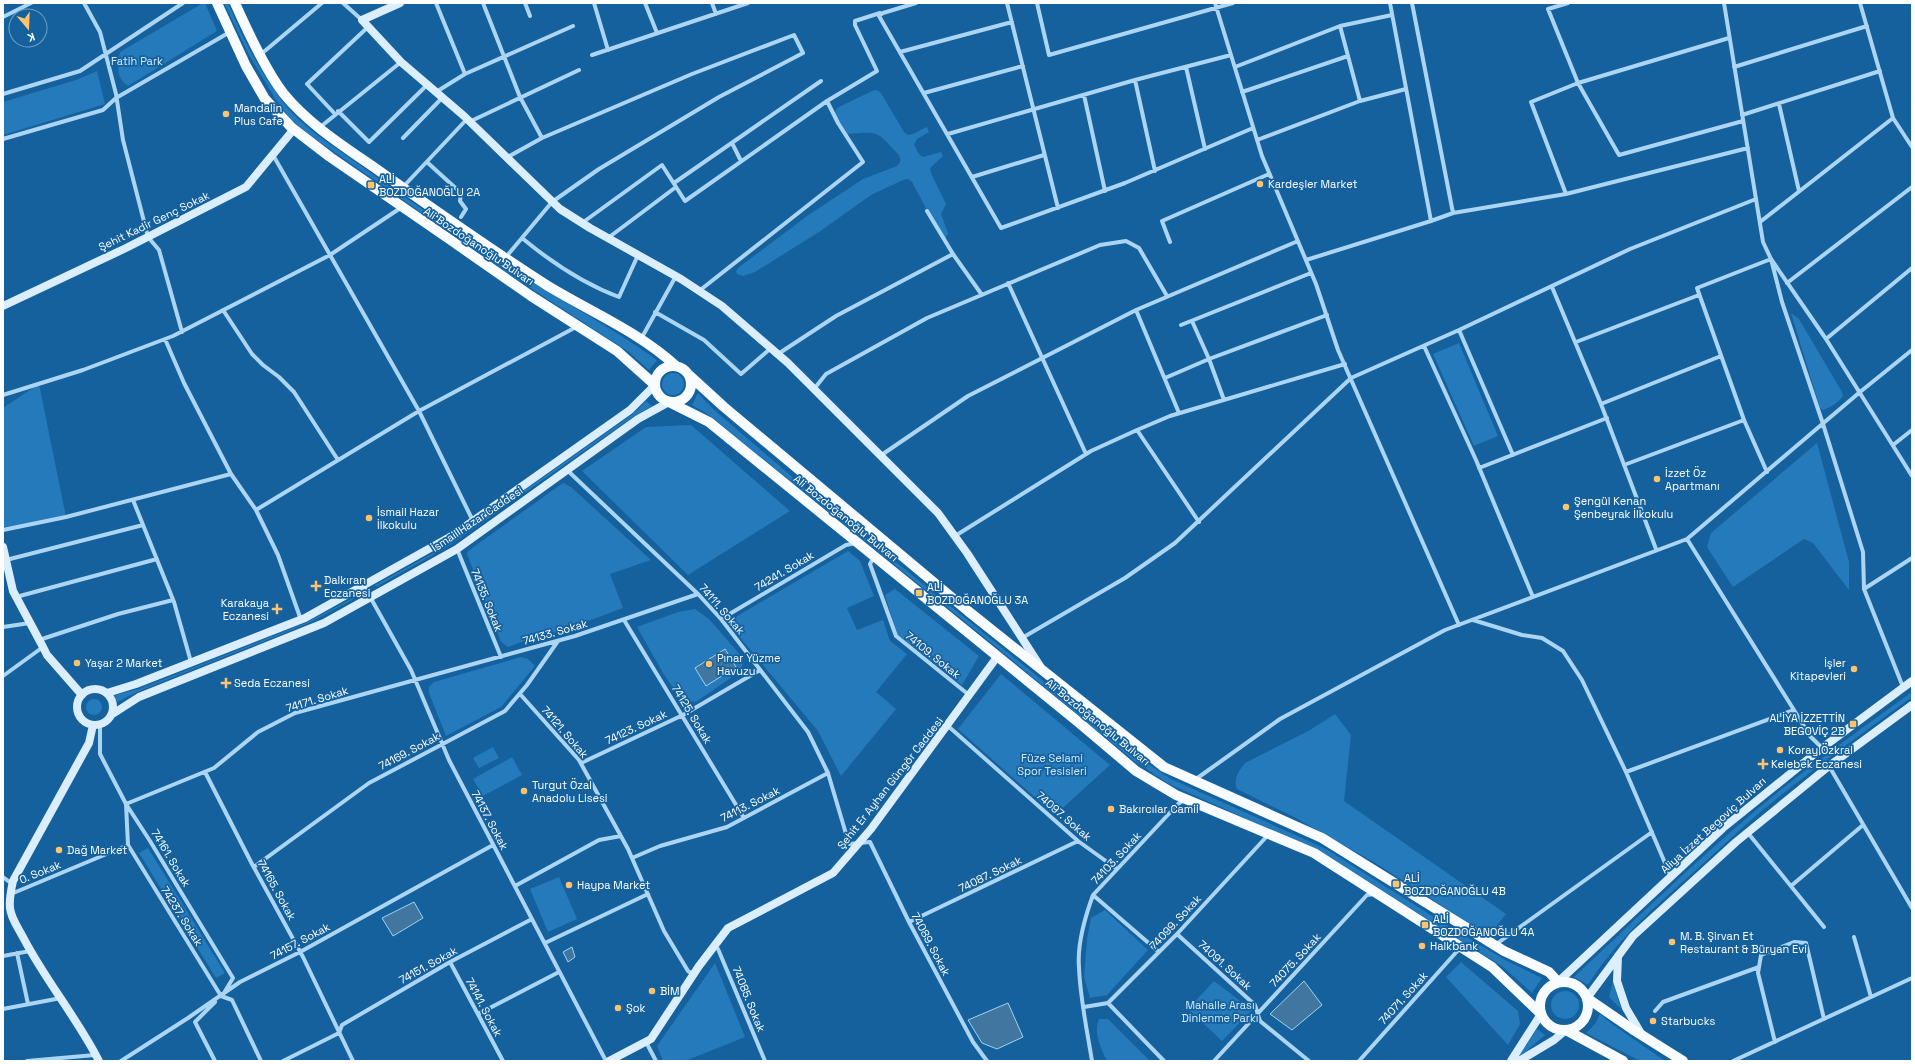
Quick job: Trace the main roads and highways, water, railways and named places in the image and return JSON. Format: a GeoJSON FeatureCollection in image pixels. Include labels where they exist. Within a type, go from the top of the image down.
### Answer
{"type":"FeatureCollection","features":[{"type":"Feature","properties":{"kind":"main road","name":"Ali Bozdoğanoğlu Bulvarı"},"geometry":{"type":"LineString","coordinates":[[217,3],[246,66],[266,99],[294,129],[330,157],[402,207],[626,357],[655,385]]}},
{"type":"Feature","properties":{"kind":"main road","name":"Ali Bozdoğanoğlu Bulvarı"},"geometry":{"type":"LineString","coordinates":[[235,3],[260,55],[283,93],[305,117],[404,188],[506,258],[548,286],[662,353],[676,366]]}},
{"type":"Feature","properties":{"kind":"main road"},"geometry":{"type":"LineString","coordinates":[[400,3],[362,20],[401,62],[468,121],[552,202],[582,223],[676,276],[722,306],[774,351],[814,389],[938,513],[955,536],[1043,671]]}},
{"type":"Feature","properties":{"kind":"main road","name":"Şehit Kadir Genç Sokak"},"geometry":{"type":"LineString","coordinates":[[3,306],[148,237],[246,188],[294,129]]}},
{"type":"Feature","properties":{"kind":"main road"},"geometry":{"type":"LineString","coordinates":[[668,366],[676,366],[685,370],[689,375],[691,380],[690,392],[681,400],[669,402],[659,396],[655,385],[656,379],[662,369],[668,366]]}},
{"type":"Feature","properties":{"kind":"main road","name":"Ali Bozdoğanoğlu Bulvarı"},"geometry":{"type":"LineString","coordinates":[[689,375],[724,407],[900,555],[1164,767],[1322,838],[1495,945],[1549,972],[1558,982]]}},
{"type":"Feature","properties":{"kind":"main road","name":"İsmail Hazar Caddesi"},"geometry":{"type":"LineString","coordinates":[[107,693],[136,684],[301,620],[364,586],[450,537],[630,410],[655,385]]}},
{"type":"Feature","properties":{"kind":"main road","name":"Ali Bozdoğanoğlu Bulvarı"},"geometry":{"type":"LineString","coordinates":[[669,402],[709,422],[1077,721],[1136,771],[1186,799],[1314,853],[1492,967],[1541,1014]]}},
{"type":"Feature","properties":{"kind":"main road","name":"İsmail Hazar Caddesi"},"geometry":{"type":"LineString","coordinates":[[111,715],[139,697],[324,622],[457,549],[638,419],[669,402]]}},
{"type":"Feature","properties":{"kind":"main road"},"geometry":{"type":"LineString","coordinates":[[3,547],[9,581],[16,597],[47,655],[82,695]]}},
{"type":"Feature","properties":{"kind":"main road","name":"Şehit Er Ayhan Güngör Caddesi"},"geometry":{"type":"LineString","coordinates":[[609,1061],[651,1039],[693,974],[728,928],[833,872],[860,843],[948,726],[997,657]]}},
{"type":"Feature","properties":{"kind":"main road","name":"Aliya İzzet Begoviç Bulvarı"},"geometry":{"type":"LineString","coordinates":[[1558,982],[1723,828],[1822,748],[1912,681]]}},
{"type":"Feature","properties":{"kind":"main road"},"geometry":{"type":"LineString","coordinates":[[92,689],[97,689],[107,693],[113,705],[111,715],[104,722],[96,724],[83,720],[78,710],[79,699],[82,695],[92,689]]}},
{"type":"Feature","properties":{"kind":"main road"},"geometry":{"type":"LineString","coordinates":[[1519,1061],[1554,1040],[1566,1030],[1580,1024],[1588,1011],[1587,998],[1633,936],[1748,833],[1829,766],[1912,705]]}},
{"type":"Feature","properties":{"kind":"main road"},"geometry":{"type":"LineString","coordinates":[[96,724],[89,743],[12,884],[8,901],[14,920],[30,951],[62,998],[97,1058]]}},
{"type":"Feature","properties":{"kind":"main road"},"geometry":{"type":"LineString","coordinates":[[1618,956],[1617,981],[1626,1008],[1643,1036]]}},
{"type":"Feature","properties":{"kind":"main road"},"geometry":{"type":"LineString","coordinates":[[1511,1061],[1541,1014],[1541,999],[1544,992],[1550,986],[1558,982],[1574,984],[1581,988],[1587,998],[1683,1061]]}},
{"type":"Feature","properties":{"kind":"main road"},"geometry":{"type":"LineString","coordinates":[[1541,1014],[1551,1026],[1566,1030],[1623,1061]]}},
{"type":"Feature","properties":{"kind":"place","name":"Mandalin Plus Cafe"},"geometry":{"type":"Point","coordinates":[226,114]}},
{"type":"Feature","properties":{"kind":"place","name":"Kardeşler Market"},"geometry":{"type":"Point","coordinates":[1260,184]}},
{"type":"Feature","properties":{"kind":"place","name":"ALİ BOZDOĞANOĞLU 2A"},"geometry":{"type":"Point","coordinates":[371,185]}},
{"type":"Feature","properties":{"kind":"place","name":"İzzet Öz Apartmanı"},"geometry":{"type":"Point","coordinates":[1657,479]}},
{"type":"Feature","properties":{"kind":"place","name":"Şengül Kenan Şenbeyrak İlkokulu"},"geometry":{"type":"Point","coordinates":[1566,507]}},
{"type":"Feature","properties":{"kind":"place","name":"İsmail Hazar İlkokulu"},"geometry":{"type":"Point","coordinates":[369,518]}},
{"type":"Feature","properties":{"kind":"place","name":"Dalkıran Eczanesi"},"geometry":{"type":"Point","coordinates":[316,586]}},
{"type":"Feature","properties":{"kind":"place","name":"ALİ BOZDOĞANOĞLU 3A"},"geometry":{"type":"Point","coordinates":[919,593]}},
{"type":"Feature","properties":{"kind":"place","name":"Karakaya Eczanesi"},"geometry":{"type":"Point","coordinates":[277,609]}},
{"type":"Feature","properties":{"kind":"place","name":"Yaşar 2 Market"},"geometry":{"type":"Point","coordinates":[77,663]}},
{"type":"Feature","properties":{"kind":"place","name":"Pınar Yüzme Havuzu"},"geometry":{"type":"Point","coordinates":[709,664]}},
{"type":"Feature","properties":{"kind":"place","name":"İşler Kitapevleri"},"geometry":{"type":"Point","coordinates":[1854,669]}},
{"type":"Feature","properties":{"kind":"place","name":"Seda Eczanesi"},"geometry":{"type":"Point","coordinates":[226,683]}},
{"type":"Feature","properties":{"kind":"place","name":"ALİYA İZZETTİN BEGOVİÇ 2B"},"geometry":{"type":"Point","coordinates":[1853,724]}},
{"type":"Feature","properties":{"kind":"place","name":"Koray Özkral"},"geometry":{"type":"Point","coordinates":[1780,750]}},
{"type":"Feature","properties":{"kind":"place","name":"Kelebek Eczanesi"},"geometry":{"type":"Point","coordinates":[1763,764]}},
{"type":"Feature","properties":{"kind":"place","name":"Turgut Özal Anadolu Lisesi"},"geometry":{"type":"Point","coordinates":[524,791]}},
{"type":"Feature","properties":{"kind":"place","name":"Bakırcılar Camii"},"geometry":{"type":"Point","coordinates":[1111,809]}},
{"type":"Feature","properties":{"kind":"place","name":"Dağ Market"},"geometry":{"type":"Point","coordinates":[59,850]}},
{"type":"Feature","properties":{"kind":"place","name":"ALİ BOZDOĞANOĞLU 4B"},"geometry":{"type":"Point","coordinates":[1396,884]}},
{"type":"Feature","properties":{"kind":"place","name":"Haypa Market"},"geometry":{"type":"Point","coordinates":[569,885]}},
{"type":"Feature","properties":{"kind":"place","name":"ALİ BOZDOĞANOĞLU 4A"},"geometry":{"type":"Point","coordinates":[1425,925]}},
{"type":"Feature","properties":{"kind":"place","name":"M. B. Şirvan Et Restaurant & Büryan Evi"},"geometry":{"type":"Point","coordinates":[1672,942]}},
{"type":"Feature","properties":{"kind":"place","name":"Halkbank"},"geometry":{"type":"Point","coordinates":[1422,946]}},
{"type":"Feature","properties":{"kind":"place","name":"BİM"},"geometry":{"type":"Point","coordinates":[652,991]}},
{"type":"Feature","properties":{"kind":"place","name":"Şok"},"geometry":{"type":"Point","coordinates":[618,1008]}},
{"type":"Feature","properties":{"kind":"place","name":"Starbucks"},"geometry":{"type":"Point","coordinates":[1653,1021]}},
{"type":"Feature","properties":{"kind":"park label","name":"Fatih Park"},"geometry":{"type":"Point","coordinates":[137,61]}},
{"type":"Feature","properties":{"kind":"park label","name":"Füze Selami Spor Tesisleri"},"geometry":{"type":"Point","coordinates":[1052,764]}},
{"type":"Feature","properties":{"kind":"park label","name":"Mahalle Arası Dinlenme Parkı"},"geometry":{"type":"Point","coordinates":[1220,1011]}}]}
